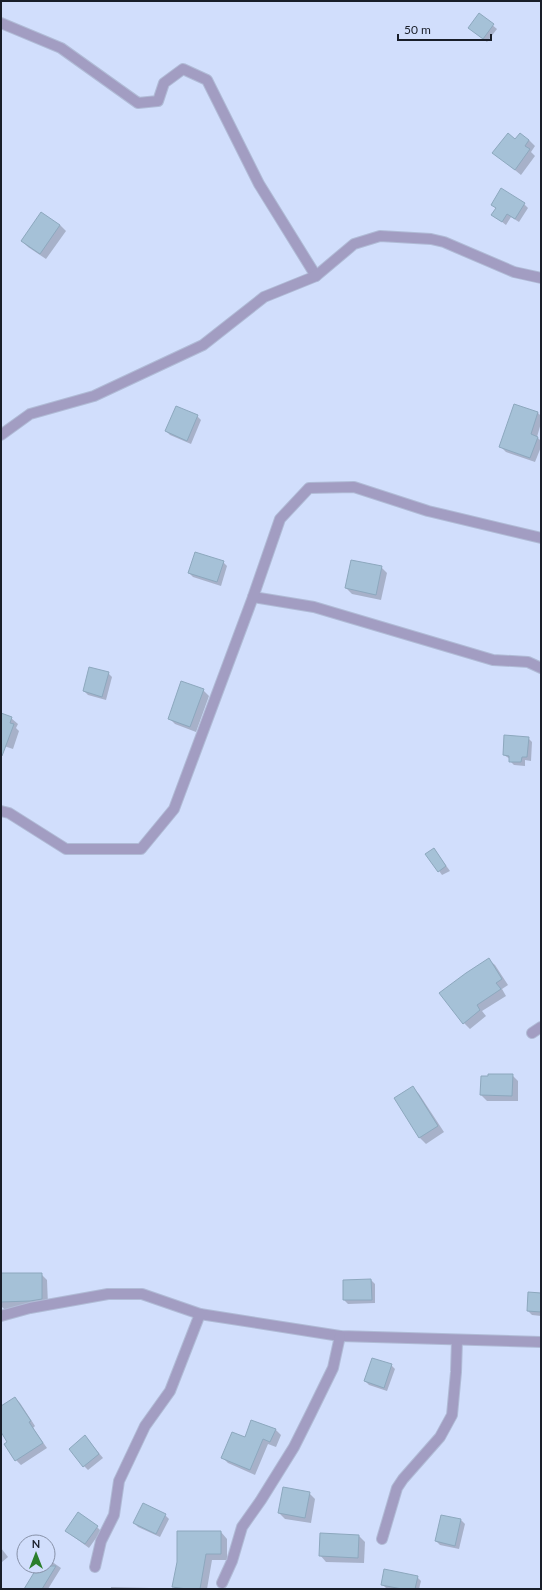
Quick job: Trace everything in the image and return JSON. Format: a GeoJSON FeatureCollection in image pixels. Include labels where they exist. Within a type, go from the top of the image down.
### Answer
{"type":"FeatureCollection","features":[{"type":"Feature","properties":{"kind":"street"},"geometry":{"type":"LineString","coordinates":[[1,23],[61,48],[138,104],[158,101],[164,83],[183,69],[207,80],[259,184],[316,276]]}},
{"type":"Feature","properties":{"kind":"street"},"geometry":{"type":"LineString","coordinates":[[1,435],[30,414],[94,396],[203,345],[264,297],[316,276],[354,244],[380,236],[431,239],[444,242],[514,272],[541,278]]}},
{"type":"Feature","properties":{"kind":"street"},"geometry":{"type":"LineString","coordinates":[[1,811],[9,813],[66,849],[141,849],[174,809],[253,597],[280,519],[309,488],[354,487],[428,511],[541,538]]}},
{"type":"Feature","properties":{"kind":"street"},"geometry":{"type":"LineString","coordinates":[[253,597],[314,607],[493,660],[528,662],[541,668]]}},
{"type":"Feature","properties":{"kind":"street"},"geometry":{"type":"LineString","coordinates":[[532,1033],[541,1027]]}},
{"type":"Feature","properties":{"kind":"street"},"geometry":{"type":"LineString","coordinates":[[1,1316],[30,1308],[108,1294],[142,1294],[200,1314],[340,1336],[541,1342]]}},
{"type":"Feature","properties":{"kind":"street"},"geometry":{"type":"LineString","coordinates":[[95,1567],[101,1541],[114,1515],[119,1481],[145,1426],[170,1392],[200,1314]]}},
{"type":"Feature","properties":{"kind":"street"},"geometry":{"type":"LineString","coordinates":[[222,1583],[232,1561],[242,1527],[261,1500],[294,1447],[312,1413],[333,1368],[340,1336]]}},
{"type":"Feature","properties":{"kind":"street"},"geometry":{"type":"LineString","coordinates":[[382,1540],[397,1488],[403,1478],[440,1437],[452,1415],[457,1340]]}},
{"type":"Feature","properties":{"kind":"building"},"geometry":{"type":"Polygon","coordinates":[[[479,13],[494,24],[483,39],[468,28],[479,13]]]}},
{"type":"Feature","properties":{"kind":"building"},"geometry":{"type":"Polygon","coordinates":[[[508,133],[515,139],[520,133],[529,140],[525,146],[530,149],[515,170],[492,153],[508,133]]]}},
{"type":"Feature","properties":{"kind":"building"},"geometry":{"type":"Polygon","coordinates":[[[501,188],[525,203],[515,219],[507,214],[502,222],[491,215],[496,208],[491,205],[501,188]]]}},
{"type":"Feature","properties":{"kind":"building"},"geometry":{"type":"Polygon","coordinates":[[[41,212],[60,225],[40,254],[21,241],[41,212]]]}},
{"type":"Feature","properties":{"kind":"building"},"geometry":{"type":"Polygon","coordinates":[[[514,404],[538,412],[531,434],[538,437],[530,458],[499,447],[514,404]]]}},
{"type":"Feature","properties":{"kind":"building"},"geometry":{"type":"Polygon","coordinates":[[[176,406],[198,415],[187,441],[165,431],[176,406]]]}},
{"type":"Feature","properties":{"kind":"building"},"geometry":{"type":"Polygon","coordinates":[[[195,552],[224,561],[217,582],[188,573],[195,552]]]}},
{"type":"Feature","properties":{"kind":"building"},"geometry":{"type":"Polygon","coordinates":[[[351,560],[382,566],[376,595],[345,588],[351,560]]]}},
{"type":"Feature","properties":{"kind":"building"},"geometry":{"type":"Polygon","coordinates":[[[89,667],[109,672],[102,697],[83,691],[89,667]]]}},
{"type":"Feature","properties":{"kind":"building"},"geometry":{"type":"Polygon","coordinates":[[[181,681],[204,689],[190,727],[168,719],[181,681]]]}},
{"type":"Feature","properties":{"kind":"building"},"geometry":{"type":"Polygon","coordinates":[[[1,713],[12,717],[10,723],[14,724],[2,756],[1,755],[1,713]]]}},
{"type":"Feature","properties":{"kind":"building"},"geometry":{"type":"Polygon","coordinates":[[[504,735],[529,737],[527,757],[522,757],[521,762],[509,762],[509,756],[503,755],[504,735]]]}},
{"type":"Feature","properties":{"kind":"building"},"geometry":{"type":"Polygon","coordinates":[[[434,848],[446,866],[438,872],[425,854],[434,848]]]}},
{"type":"Feature","properties":{"kind":"building"},"geometry":{"type":"Polygon","coordinates":[[[489,958],[502,979],[496,983],[501,989],[477,1005],[480,1010],[463,1024],[439,993],[489,958]]]}},
{"type":"Feature","properties":{"kind":"building"},"geometry":{"type":"Polygon","coordinates":[[[488,1074],[513,1074],[512,1096],[480,1095],[481,1076],[488,1076],[488,1074]]]}},
{"type":"Feature","properties":{"kind":"building"},"geometry":{"type":"Polygon","coordinates":[[[413,1086],[438,1126],[419,1138],[394,1098],[413,1086]]]}},
{"type":"Feature","properties":{"kind":"building"},"geometry":{"type":"Polygon","coordinates":[[[1,1273],[42,1273],[42,1299],[1,1302],[1,1273]]]}},
{"type":"Feature","properties":{"kind":"building"},"geometry":{"type":"Polygon","coordinates":[[[371,1279],[372,1300],[343,1300],[343,1280],[371,1279]]]}},
{"type":"Feature","properties":{"kind":"building"},"geometry":{"type":"Polygon","coordinates":[[[528,1292],[541,1293],[541,1312],[527,1311],[528,1292]]]}},
{"type":"Feature","properties":{"kind":"building"},"geometry":{"type":"Polygon","coordinates":[[[372,1358],[392,1364],[384,1388],[364,1381],[372,1358]]]}},
{"type":"Feature","properties":{"kind":"building"},"geometry":{"type":"Polygon","coordinates":[[[15,1397],[43,1443],[15,1461],[4,1444],[7,1442],[1,1432],[1,1406],[15,1397]]]}},
{"type":"Feature","properties":{"kind":"building"},"geometry":{"type":"Polygon","coordinates":[[[251,1420],[276,1429],[270,1442],[263,1439],[250,1470],[221,1458],[232,1432],[245,1437],[251,1420]]]}},
{"type":"Feature","properties":{"kind":"building"},"geometry":{"type":"Polygon","coordinates":[[[85,1435],[99,1454],[83,1467],[69,1449],[85,1435]]]}},
{"type":"Feature","properties":{"kind":"building"},"geometry":{"type":"Polygon","coordinates":[[[283,1487],[310,1492],[305,1518],[278,1513],[283,1487]]]}},
{"type":"Feature","properties":{"kind":"building"},"geometry":{"type":"Polygon","coordinates":[[[143,1503],[166,1514],[156,1534],[133,1523],[143,1503]]]}},
{"type":"Feature","properties":{"kind":"building"},"geometry":{"type":"Polygon","coordinates":[[[78,1512],[98,1526],[85,1544],[65,1531],[78,1512]]]}},
{"type":"Feature","properties":{"kind":"building"},"geometry":{"type":"Polygon","coordinates":[[[441,1515],[461,1519],[455,1546],[435,1541],[441,1515]]]}},
{"type":"Feature","properties":{"kind":"building"},"geometry":{"type":"Polygon","coordinates":[[[177,1531],[221,1531],[221,1554],[206,1554],[200,1589],[172,1587],[177,1562],[177,1531]]]}},
{"type":"Feature","properties":{"kind":"building"},"geometry":{"type":"Polygon","coordinates":[[[320,1533],[359,1535],[358,1558],[319,1556],[320,1533]]]}},
{"type":"Feature","properties":{"kind":"building"},"geometry":{"type":"Polygon","coordinates":[[[384,1569],[418,1576],[415,1589],[402,1589],[381,1585],[384,1569]]]}},
{"type":"Feature","properties":{"kind":"building"},"geometry":{"type":"Polygon","coordinates":[[[33,1574],[51,1574],[42,1589],[24,1589],[33,1574]]]}}]}
